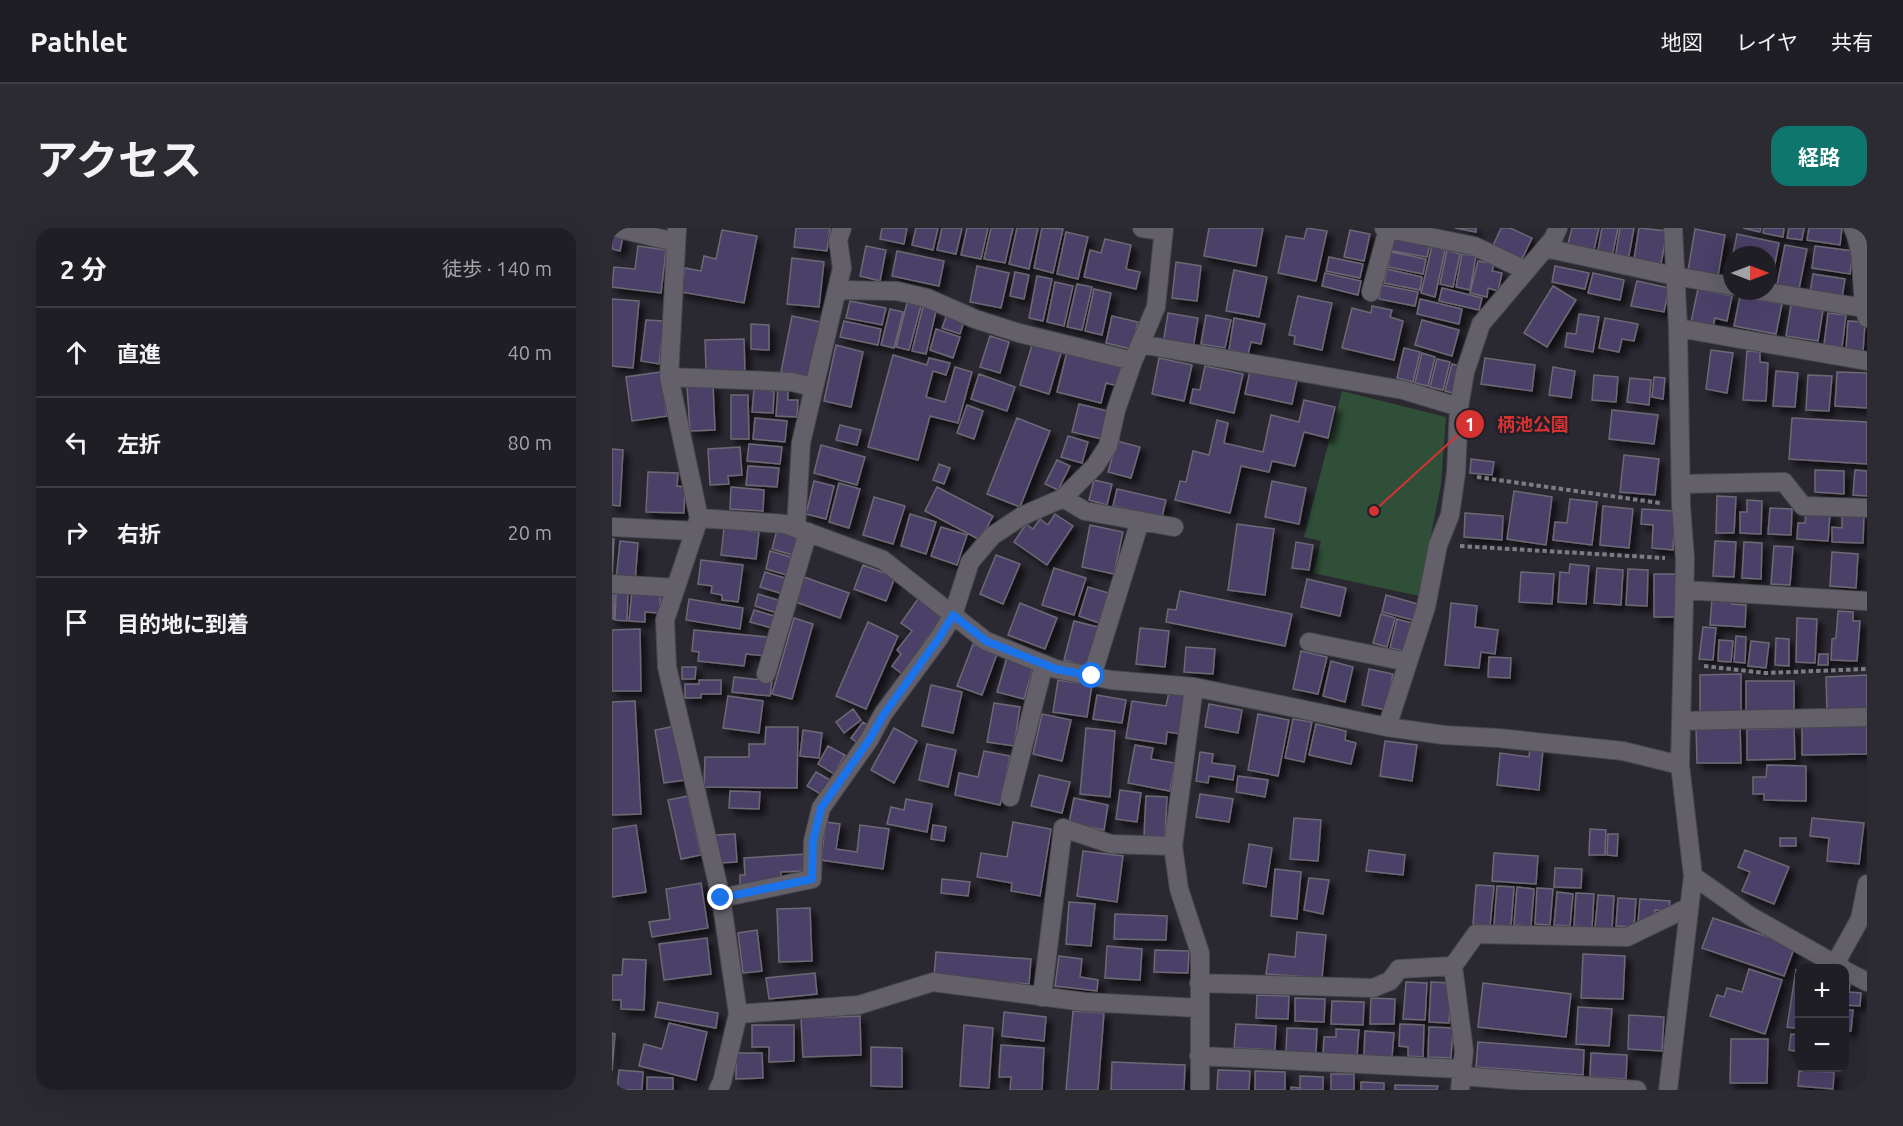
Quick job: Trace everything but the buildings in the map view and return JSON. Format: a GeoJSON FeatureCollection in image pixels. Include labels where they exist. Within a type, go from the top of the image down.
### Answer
{"type":"FeatureCollection","features":[{"type":"Feature","properties":{"kind":"street"},"geometry":{"type":"LineString","coordinates":[[616,228],[676,235],[669,377],[697,525],[665,620],[667,667],[721,898],[738,1014],[723,1082],[718,1090]]}},
{"type":"Feature","properties":{"kind":"street"},"geometry":{"type":"LineString","coordinates":[[766,674],[802,530],[801,443],[842,268],[838,240],[842,228]]}},
{"type":"Feature","properties":{"kind":"street"},"geometry":{"type":"LineString","coordinates":[[721,898],[812,879],[813,841],[821,808],[953,615],[970,561],[992,536],[1022,516],[1063,498],[1095,466],[1108,446],[1116,410],[1156,307],[1163,229],[1142,228]]}},
{"type":"Feature","properties":{"kind":"street"},"geometry":{"type":"LineString","coordinates":[[1371,292],[1386,228],[1474,246],[1525,270]]}},
{"type":"Feature","properties":{"kind":"street"},"geometry":{"type":"LineString","coordinates":[[1387,727],[1426,607],[1438,545],[1450,515],[1456,473],[1459,407],[1465,372],[1481,324],[1553,239],[1558,228]]}},
{"type":"Feature","properties":{"kind":"street"},"geometry":{"type":"LineString","coordinates":[[1668,1090],[1693,876],[1680,765],[1685,559],[1680,507],[1678,328],[1673,228]]}},
{"type":"Feature","properties":{"kind":"street"},"geometry":{"type":"LineString","coordinates":[[1777,293],[1865,303],[1863,272],[1853,228]]}},
{"type":"Feature","properties":{"kind":"street"},"geometry":{"type":"LineString","coordinates":[[1545,248],[1723,284]]}},
{"type":"Feature","properties":{"kind":"street"},"geometry":{"type":"LineString","coordinates":[[837,290],[897,291],[927,298],[975,319],[1019,333],[1137,353],[1403,390],[1459,407]]}},
{"type":"Feature","properties":{"kind":"street"},"geometry":{"type":"LineString","coordinates":[[1678,328],[1867,361]]}},
{"type":"Feature","properties":{"kind":"street"},"geometry":{"type":"LineString","coordinates":[[669,377],[792,382],[813,387]]}},
{"type":"Feature","properties":{"kind":"street"},"geometry":{"type":"LineString","coordinates":[[1680,484],[1784,483],[1803,506],[1867,508]]}},
{"type":"Feature","properties":{"kind":"street"},"geometry":{"type":"LineString","coordinates":[[1063,498],[1084,511],[1174,527]]}},
{"type":"Feature","properties":{"kind":"street"},"geometry":{"type":"LineString","coordinates":[[1092,676],[1140,521]]}},
{"type":"Feature","properties":{"kind":"street"},"geometry":{"type":"LineString","coordinates":[[612,527],[785,524],[883,560],[986,641],[1044,664],[1092,676],[1194,687],[1387,727],[1444,735],[1498,738],[1623,751],[1680,765]]}},
{"type":"Feature","properties":{"kind":"street"},"geometry":{"type":"LineString","coordinates":[[612,584],[675,588]]}},
{"type":"Feature","properties":{"kind":"street"},"geometry":{"type":"LineString","coordinates":[[1684,590],[1867,601]]}},
{"type":"Feature","properties":{"kind":"street"},"geometry":{"type":"LineString","coordinates":[[1309,642],[1408,662]]}},
{"type":"Feature","properties":{"kind":"street"},"geometry":{"type":"LineString","coordinates":[[1010,797],[1044,664]]}},
{"type":"Feature","properties":{"kind":"street"},"geometry":{"type":"LineString","coordinates":[[1194,687],[1173,846],[1179,889],[1200,953],[1200,1090]]}},
{"type":"Feature","properties":{"kind":"street"},"geometry":{"type":"LineString","coordinates":[[1681,721],[1867,717]]}},
{"type":"Feature","properties":{"kind":"street"},"geometry":{"type":"LineString","coordinates":[[1042,997],[1063,828],[1111,844],[1173,846]]}},
{"type":"Feature","properties":{"kind":"street"},"geometry":{"type":"LineString","coordinates":[[1693,876],[1750,916],[1833,964]]}},
{"type":"Feature","properties":{"kind":"street"},"geometry":{"type":"LineString","coordinates":[[1842,964],[1860,918],[1867,884]]}},
{"type":"Feature","properties":{"kind":"street"},"geometry":{"type":"LineString","coordinates":[[1461,1078],[1464,1051],[1453,966],[1476,934],[1627,936],[1689,907]]}},
{"type":"Feature","properties":{"kind":"street"},"geometry":{"type":"LineString","coordinates":[[1199,983],[1373,988],[1390,981],[1399,969],[1453,966]]}},
{"type":"Feature","properties":{"kind":"street"},"geometry":{"type":"LineString","coordinates":[[1849,973],[1867,982]]}},
{"type":"Feature","properties":{"kind":"street"},"geometry":{"type":"LineString","coordinates":[[738,1014],[859,1005],[933,982],[1084,1002],[1199,1008]]}},
{"type":"Feature","properties":{"kind":"street"},"geometry":{"type":"LineString","coordinates":[[1199,1056],[1637,1090]]}},
{"type":"Feature","properties":{"kind":"path"},"geometry":{"type":"LineString","coordinates":[[1456,473],[1680,507]]}},
{"type":"Feature","properties":{"kind":"path"},"geometry":{"type":"LineString","coordinates":[[1438,545],[1685,559]]}},
{"type":"Feature","properties":{"kind":"path"},"geometry":{"type":"LineString","coordinates":[[1682,663],[1765,673],[1867,669]]}},
{"type":"Feature","properties":{"kind":"green space"},"geometry":{"type":"Polygon","coordinates":[[[1342,391],[1446,417],[1441,484],[1419,596],[1313,573],[1321,541],[1304,537],[1342,391]]]}},
{"type":"Feature","properties":{"kind":"place","name":"柄池公園"},"geometry":{"type":"Point","coordinates":[1374,511]}},
{"type":"Feature","properties":{"kind":"route"},"geometry":{"type":"LineString","coordinates":[[721,898],[812,879],[813,841],[821,808],[953,615],[986,641],[1056,669],[1092,676]]}}]}
